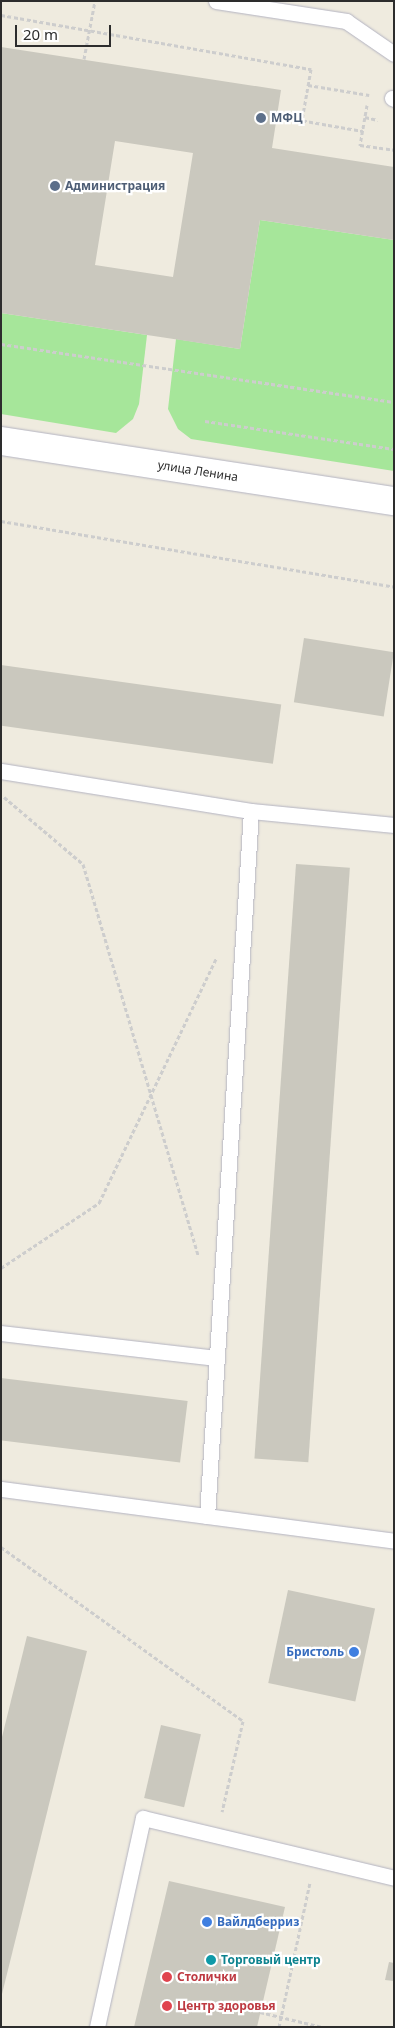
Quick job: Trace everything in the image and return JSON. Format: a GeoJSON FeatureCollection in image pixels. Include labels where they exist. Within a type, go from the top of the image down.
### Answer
{"type":"FeatureCollection","features":[{"type":"Feature","properties":{"kind":"street","name":"улица Ленина"},"geometry":{"type":"LineString","coordinates":[[1,441],[394,501]]}},
{"type":"Feature","properties":{"kind":"lane"},"geometry":{"type":"LineString","coordinates":[[216,1],[346,21],[394,54]]}},
{"type":"Feature","properties":{"kind":"lane"},"geometry":{"type":"LineString","coordinates":[[1,771],[251,811],[394,825]]}},
{"type":"Feature","properties":{"kind":"lane"},"geometry":{"type":"LineString","coordinates":[[207,1516],[251,811]]}},
{"type":"Feature","properties":{"kind":"lane"},"geometry":{"type":"LineString","coordinates":[[1,1333],[216,1358]]}},
{"type":"Feature","properties":{"kind":"lane"},"geometry":{"type":"LineString","coordinates":[[1,1489],[394,1540]]}},
{"type":"Feature","properties":{"kind":"lane"},"geometry":{"type":"LineString","coordinates":[[97,2027],[143,1818],[394,1878]]}},
{"type":"Feature","properties":{"kind":"path"},"geometry":{"type":"LineString","coordinates":[[84,59],[95,1]]}},
{"type":"Feature","properties":{"kind":"path"},"geometry":{"type":"LineString","coordinates":[[1,14],[310,69],[302,120]]}},
{"type":"Feature","properties":{"kind":"path"},"geometry":{"type":"LineString","coordinates":[[308,84],[393,99]]}},
{"type":"Feature","properties":{"kind":"path"},"geometry":{"type":"LineString","coordinates":[[369,94],[360,145],[394,150]]}},
{"type":"Feature","properties":{"kind":"path"},"geometry":{"type":"LineString","coordinates":[[276,116],[363,131]]}},
{"type":"Feature","properties":{"kind":"path"},"geometry":{"type":"LineString","coordinates":[[1,344],[394,402]]}},
{"type":"Feature","properties":{"kind":"path"},"geometry":{"type":"LineString","coordinates":[[206,420],[394,449]]}},
{"type":"Feature","properties":{"kind":"path"},"geometry":{"type":"LineString","coordinates":[[1,521],[394,587]]}},
{"type":"Feature","properties":{"kind":"path"},"geometry":{"type":"LineString","coordinates":[[1,795],[82,864],[199,1260]]}},
{"type":"Feature","properties":{"kind":"path"},"geometry":{"type":"LineString","coordinates":[[1,1268],[98,1203],[221,950]]}},
{"type":"Feature","properties":{"kind":"path"},"geometry":{"type":"LineString","coordinates":[[1,1547],[243,1721],[217,1836]]}},
{"type":"Feature","properties":{"kind":"path"},"geometry":{"type":"LineString","coordinates":[[278,2027],[315,1859]]}},
{"type":"Feature","properties":{"kind":"path"},"geometry":{"type":"LineString","coordinates":[[260,2012],[322,2027]]}},
{"type":"Feature","properties":{"kind":"green space"},"geometry":{"type":"Polygon","coordinates":[[[260,220],[394,240],[394,471],[191,439],[178,429],[168,409],[176,339],[240,349],[260,220]]]}},
{"type":"Feature","properties":{"kind":"green space"},"geometry":{"type":"Polygon","coordinates":[[[1,313],[147,335],[139,404],[133,419],[116,433],[1,414],[1,313]]]}},
{"type":"Feature","properties":{"kind":"building","name":"Администрация"},"geometry":{"type":"Polygon","coordinates":[[[1,47],[281,90],[272,148],[394,167],[394,240],[260,220],[240,349],[1,313],[1,47]],[[115,141],[95,265],[173,277],[193,153],[115,141]]]}},
{"type":"Feature","properties":{"kind":"building"},"geometry":{"type":"Polygon","coordinates":[[[304,638],[394,652],[384,716],[294,702],[304,638]]]}},
{"type":"Feature","properties":{"kind":"building"},"geometry":{"type":"Polygon","coordinates":[[[1,665],[281,704],[273,764],[1,726],[1,665]]]}},
{"type":"Feature","properties":{"kind":"building"},"geometry":{"type":"Polygon","coordinates":[[[296,864],[350,868],[308,1462],[254,1459],[296,864]]]}},
{"type":"Feature","properties":{"kind":"building"},"geometry":{"type":"Polygon","coordinates":[[[1,1378],[188,1401],[180,1462],[1,1440],[1,1378]]]}},
{"type":"Feature","properties":{"kind":"building"},"geometry":{"type":"Polygon","coordinates":[[[288,1590],[375,1609],[355,1701],[268,1683],[288,1590]]]}},
{"type":"Feature","properties":{"kind":"building"},"geometry":{"type":"Polygon","coordinates":[[[27,1636],[87,1651],[2,1994],[1,1741],[27,1636]]]}},
{"type":"Feature","properties":{"kind":"building"},"geometry":{"type":"Polygon","coordinates":[[[161,1725],[201,1734],[184,1807],[144,1798],[161,1725]]]}},
{"type":"Feature","properties":{"kind":"building","name":"Торговый центр"},"geometry":{"type":"Polygon","coordinates":[[[169,1881],[285,1907],[257,2027],[134,2027],[169,1881]]]}},
{"type":"Feature","properties":{"kind":"building"},"geometry":{"type":"Polygon","coordinates":[[[389,1962],[394,1963],[394,1981],[385,1980],[389,1962]]]}},
{"type":"Feature","properties":{"kind":"place","name":"МФЦ"},"geometry":{"type":"Point","coordinates":[261,118]}},
{"type":"Feature","properties":{"kind":"place","name":"Администрация"},"geometry":{"type":"Point","coordinates":[55,186]}},
{"type":"Feature","properties":{"kind":"place","name":"Бристоль"},"geometry":{"type":"Point","coordinates":[354,1652]}},
{"type":"Feature","properties":{"kind":"place","name":"Вайлдберриз"},"geometry":{"type":"Point","coordinates":[207,1922]}},
{"type":"Feature","properties":{"kind":"place","name":"Торговый центр"},"geometry":{"type":"Point","coordinates":[211,1960]}},
{"type":"Feature","properties":{"kind":"place","name":"Столички"},"geometry":{"type":"Point","coordinates":[167,1977]}},
{"type":"Feature","properties":{"kind":"place","name":"Центр здоровья"},"geometry":{"type":"Point","coordinates":[167,2006]}}]}
